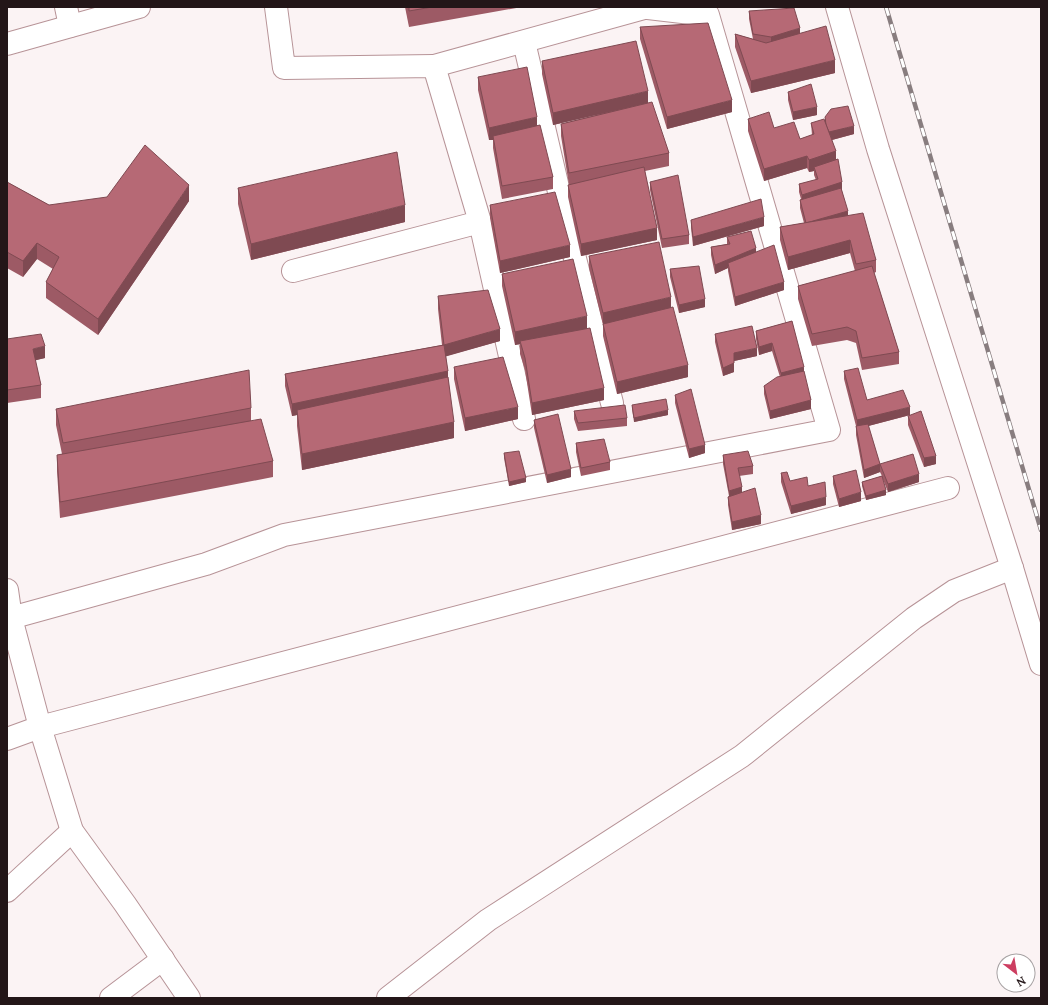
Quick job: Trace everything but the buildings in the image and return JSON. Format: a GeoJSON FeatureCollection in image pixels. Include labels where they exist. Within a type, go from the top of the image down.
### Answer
{"type":"FeatureCollection","features":[{"type":"Feature","properties":{"kind":"street"},"geometry":{"type":"LineString","coordinates":[[7,44],[68,17],[139,7]]}},
{"type":"Feature","properties":{"kind":"street"},"geometry":{"type":"LineString","coordinates":[[9,619],[206,564],[284,535],[830,430],[708,15],[648,7],[434,66],[284,68],[276,7]]}},
{"type":"Feature","properties":{"kind":"street"},"geometry":{"type":"LineString","coordinates":[[837,7],[878,149],[1012,568],[1041,664]]}},
{"type":"Feature","properties":{"kind":"street"},"geometry":{"type":"LineString","coordinates":[[524,42],[570,239],[612,403]]}},
{"type":"Feature","properties":{"kind":"street"},"geometry":{"type":"LineString","coordinates":[[434,66],[480,222],[524,419]]}},
{"type":"Feature","properties":{"kind":"street"},"geometry":{"type":"LineString","coordinates":[[293,271],[480,222]]}},
{"type":"Feature","properties":{"kind":"street"},"geometry":{"type":"LineString","coordinates":[[7,738],[40,727],[948,488]]}},
{"type":"Feature","properties":{"kind":"street"},"geometry":{"type":"LineString","coordinates":[[388,998],[488,920],[742,756],[914,618],[954,591],[1012,568]]}},
{"type":"Feature","properties":{"kind":"street"},"geometry":{"type":"LineString","coordinates":[[7,590],[9,619],[72,831],[189,998]]}},
{"type":"Feature","properties":{"kind":"street"},"geometry":{"type":"LineString","coordinates":[[7,891],[72,831]]}},
{"type":"Feature","properties":{"kind":"street"},"geometry":{"type":"LineString","coordinates":[[111,998],[163,959]]}},
{"type":"Feature","properties":{"kind":"railway"},"geometry":{"type":"LineString","coordinates":[[886,7],[1041,530]]}}]}
